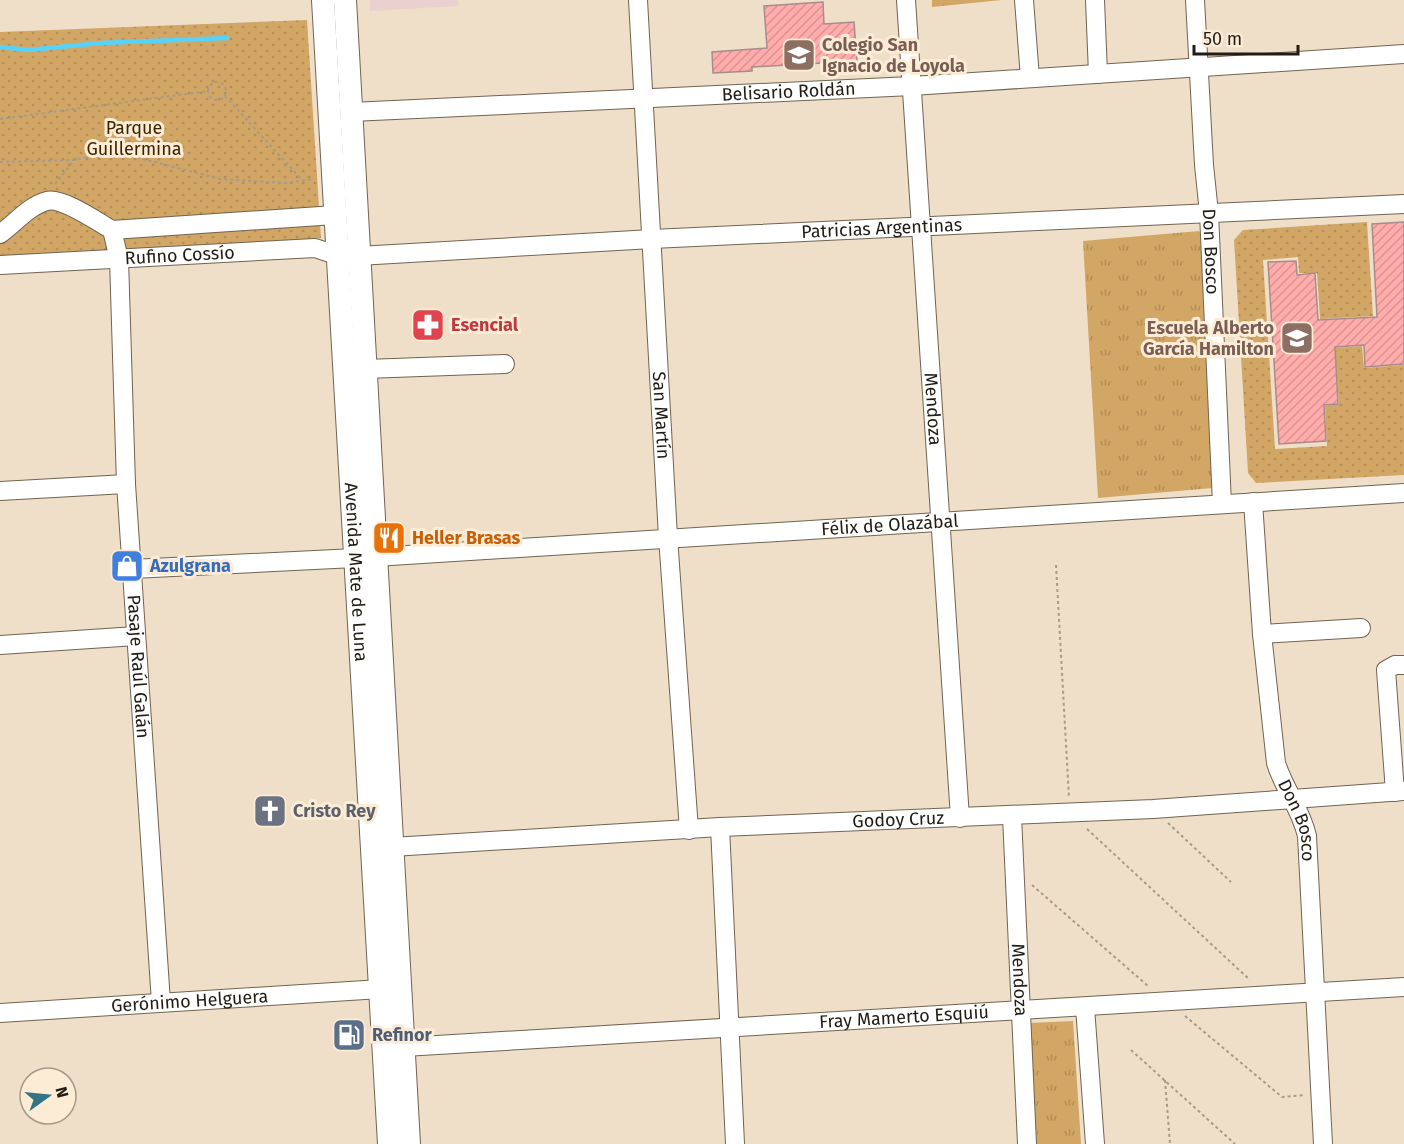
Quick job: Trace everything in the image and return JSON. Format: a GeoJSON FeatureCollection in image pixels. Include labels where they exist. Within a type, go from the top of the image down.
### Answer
{"type":"FeatureCollection","features":[{"type":"Feature","properties":{"kind":"main road","name":"Avenida Mate de Luna"},"geometry":{"type":"LineString","coordinates":[[323,0],[335,215],[347,256],[364,369],[365,557],[392,847],[409,1144]]}},
{"type":"Feature","properties":{"kind":"main road","name":"Avenida Mate de Luna"},"geometry":{"type":"LineString","coordinates":[[345,0],[351,112],[347,256],[365,557],[389,1144]]}},
{"type":"Feature","properties":{"kind":"street","name":"San Martín"},"geometry":{"type":"LineString","coordinates":[[638,0],[668,537],[689,830]]}},
{"type":"Feature","properties":{"kind":"street","name":"Mendoza"},"geometry":{"type":"LineString","coordinates":[[906,0],[938,522],[960,818]]}},
{"type":"Feature","properties":{"kind":"street"},"geometry":{"type":"LineString","coordinates":[[1024,0],[1030,78]]}},
{"type":"Feature","properties":{"kind":"street"},"geometry":{"type":"LineString","coordinates":[[1095,0],[1098,74]]}},
{"type":"Feature","properties":{"kind":"street","name":"Don Bosco"},"geometry":{"type":"LineString","coordinates":[[1195,0],[1209,213],[1222,504]]}},
{"type":"Feature","properties":{"kind":"street","name":"Belisario Roldán"},"geometry":{"type":"LineString","coordinates":[[351,112],[912,86],[1404,54]]}},
{"type":"Feature","properties":{"kind":"street"},"geometry":{"type":"LineString","coordinates":[[0,234],[39,204],[49,200],[59,201],[112,230],[335,215]]}},
{"type":"Feature","properties":{"kind":"street","name":"Patricias Argentinas"},"geometry":{"type":"LineString","coordinates":[[347,256],[652,239],[1404,204]]}},
{"type":"Feature","properties":{"kind":"street","name":"Pasaje Raúl Galán"},"geometry":{"type":"LineString","coordinates":[[112,230],[119,259],[126,484],[161,1002]]}},
{"type":"Feature","properties":{"kind":"street","name":"Rufino Cossío"},"geometry":{"type":"LineString","coordinates":[[0,265],[315,248],[347,256]]}},
{"type":"Feature","properties":{"kind":"street"},"geometry":{"type":"LineString","coordinates":[[364,369],[505,364]]}},
{"type":"Feature","properties":{"kind":"street"},"geometry":{"type":"LineString","coordinates":[[0,491],[126,484]]}},
{"type":"Feature","properties":{"kind":"street","name":"Félix de Olazábal"},"geometry":{"type":"LineString","coordinates":[[132,569],[365,557],[1404,493]]}},
{"type":"Feature","properties":{"kind":"street","name":"Don Bosco"},"geometry":{"type":"LineString","coordinates":[[1253,502],[1262,634],[1276,763],[1282,783],[1294,798],[1303,817],[1307,836],[1323,1144]]}},
{"type":"Feature","properties":{"kind":"street"},"geometry":{"type":"LineString","coordinates":[[1262,634],[1361,628]]}},
{"type":"Feature","properties":{"kind":"street"},"geometry":{"type":"LineString","coordinates":[[0,645],[136,636]]}},
{"type":"Feature","properties":{"kind":"street"},"geometry":{"type":"LineString","coordinates":[[1399,792],[1386,670],[1395,665],[1404,665]]}},
{"type":"Feature","properties":{"kind":"street","name":"Godoy Cruz"},"geometry":{"type":"LineString","coordinates":[[392,847],[720,827],[1153,809],[1399,792]]}},
{"type":"Feature","properties":{"kind":"street","name":"Mendoza"},"geometry":{"type":"LineString","coordinates":[[1012,816],[1019,1009],[1027,1144]]}},
{"type":"Feature","properties":{"kind":"street"},"geometry":{"type":"LineString","coordinates":[[720,827],[735,1144]]}},
{"type":"Feature","properties":{"kind":"street","name":"Fray Mamerto Esquiú"},"geometry":{"type":"LineString","coordinates":[[404,1047],[1404,987]]}},
{"type":"Feature","properties":{"kind":"street","name":"Gerónimo Helguera"},"geometry":{"type":"LineString","coordinates":[[0,1013],[381,989]]}},
{"type":"Feature","properties":{"kind":"street"},"geometry":{"type":"LineString","coordinates":[[1085,1007],[1095,1144]]}},
{"type":"Feature","properties":{"kind":"path"},"geometry":{"type":"LineString","coordinates":[[0,119],[208,91],[214,82],[220,82],[226,91],[225,96],[303,181]]}},
{"type":"Feature","properties":{"kind":"path"},"geometry":{"type":"LineString","coordinates":[[208,91],[214,100],[225,96]]}},
{"type":"Feature","properties":{"kind":"path"},"geometry":{"type":"LineString","coordinates":[[0,162],[74,160],[107,153],[135,157],[220,179],[286,183],[334,177]]}},
{"type":"Feature","properties":{"kind":"path"},"geometry":{"type":"LineString","coordinates":[[39,204],[74,160]]}},
{"type":"Feature","properties":{"kind":"path"},"geometry":{"type":"LineString","coordinates":[[1153,809],[1231,882]]}},
{"type":"Feature","properties":{"kind":"path"},"geometry":{"type":"LineString","coordinates":[[1131,1050],[1235,1144]]}},
{"type":"Feature","properties":{"kind":"path"},"geometry":{"type":"LineString","coordinates":[[1165,1080],[1170,1144]]}},
{"type":"Feature","properties":{"kind":"shaded area"},"geometry":{"type":"Polygon","coordinates":[[[370,0],[458,0],[459,6],[370,11],[370,0]]]}},
{"type":"Feature","properties":{"kind":"green space"},"geometry":{"type":"Polygon","coordinates":[[[932,0],[1002,0],[932,7],[932,0]]]}},
{"type":"Feature","properties":{"kind":"green space","name":"Parque Guillermina"},"geometry":{"type":"Polygon","coordinates":[[[307,20],[321,238],[0,259],[0,32],[307,20]]]}},
{"type":"Feature","properties":{"kind":"green space"},"geometry":{"type":"Polygon","coordinates":[[[1367,222],[1373,316],[1320,319],[1317,273],[1299,273],[1298,257],[1263,260],[1275,449],[1327,446],[1325,406],[1339,404],[1335,348],[1362,346],[1364,368],[1404,365],[1404,475],[1256,483],[1248,473],[1234,240],[1243,230],[1367,222]]]}},
{"type":"Feature","properties":{"kind":"green space"},"geometry":{"type":"Polygon","coordinates":[[[1199,231],[1206,244],[1213,488],[1098,498],[1083,241],[1199,231]]]}},
{"type":"Feature","properties":{"kind":"green space"},"geometry":{"type":"Polygon","coordinates":[[[1073,1021],[1081,1144],[1037,1144],[1029,1023],[1073,1021]]]}},
{"type":"Feature","properties":{"kind":"building"},"geometry":{"type":"Polygon","coordinates":[[[823,2],[824,24],[854,22],[857,61],[752,67],[752,71],[713,73],[712,52],[767,48],[764,6],[823,2]]]}},
{"type":"Feature","properties":{"kind":"building"},"geometry":{"type":"Polygon","coordinates":[[[1404,222],[1404,364],[1365,367],[1364,345],[1335,347],[1338,404],[1324,405],[1326,441],[1279,444],[1268,262],[1296,261],[1297,275],[1315,273],[1318,320],[1377,317],[1372,224],[1404,222]]]}},
{"type":"Feature","properties":{"kind":"waterway"},"geometry":{"type":"LineString","coordinates":[[0,47],[28,50],[100,43],[227,38]]}},
{"type":"Feature","properties":{"kind":"place","name":"Colegio San Ignacio de Loyola"},"geometry":{"type":"Point","coordinates":[799,55]}},
{"type":"Feature","properties":{"kind":"place","name":"Esencial"},"geometry":{"type":"Point","coordinates":[428,325]}},
{"type":"Feature","properties":{"kind":"place","name":"Escuela Alberto García Hamilton"},"geometry":{"type":"Point","coordinates":[1297,338]}},
{"type":"Feature","properties":{"kind":"place","name":"Heller Brasas"},"geometry":{"type":"Point","coordinates":[389,538]}},
{"type":"Feature","properties":{"kind":"place","name":"Azulgrana"},"geometry":{"type":"Point","coordinates":[127,566]}},
{"type":"Feature","properties":{"kind":"place","name":"Cristo Rey"},"geometry":{"type":"Point","coordinates":[270,811]}},
{"type":"Feature","properties":{"kind":"place","name":"Refinor"},"geometry":{"type":"Point","coordinates":[349,1035]}}]}
